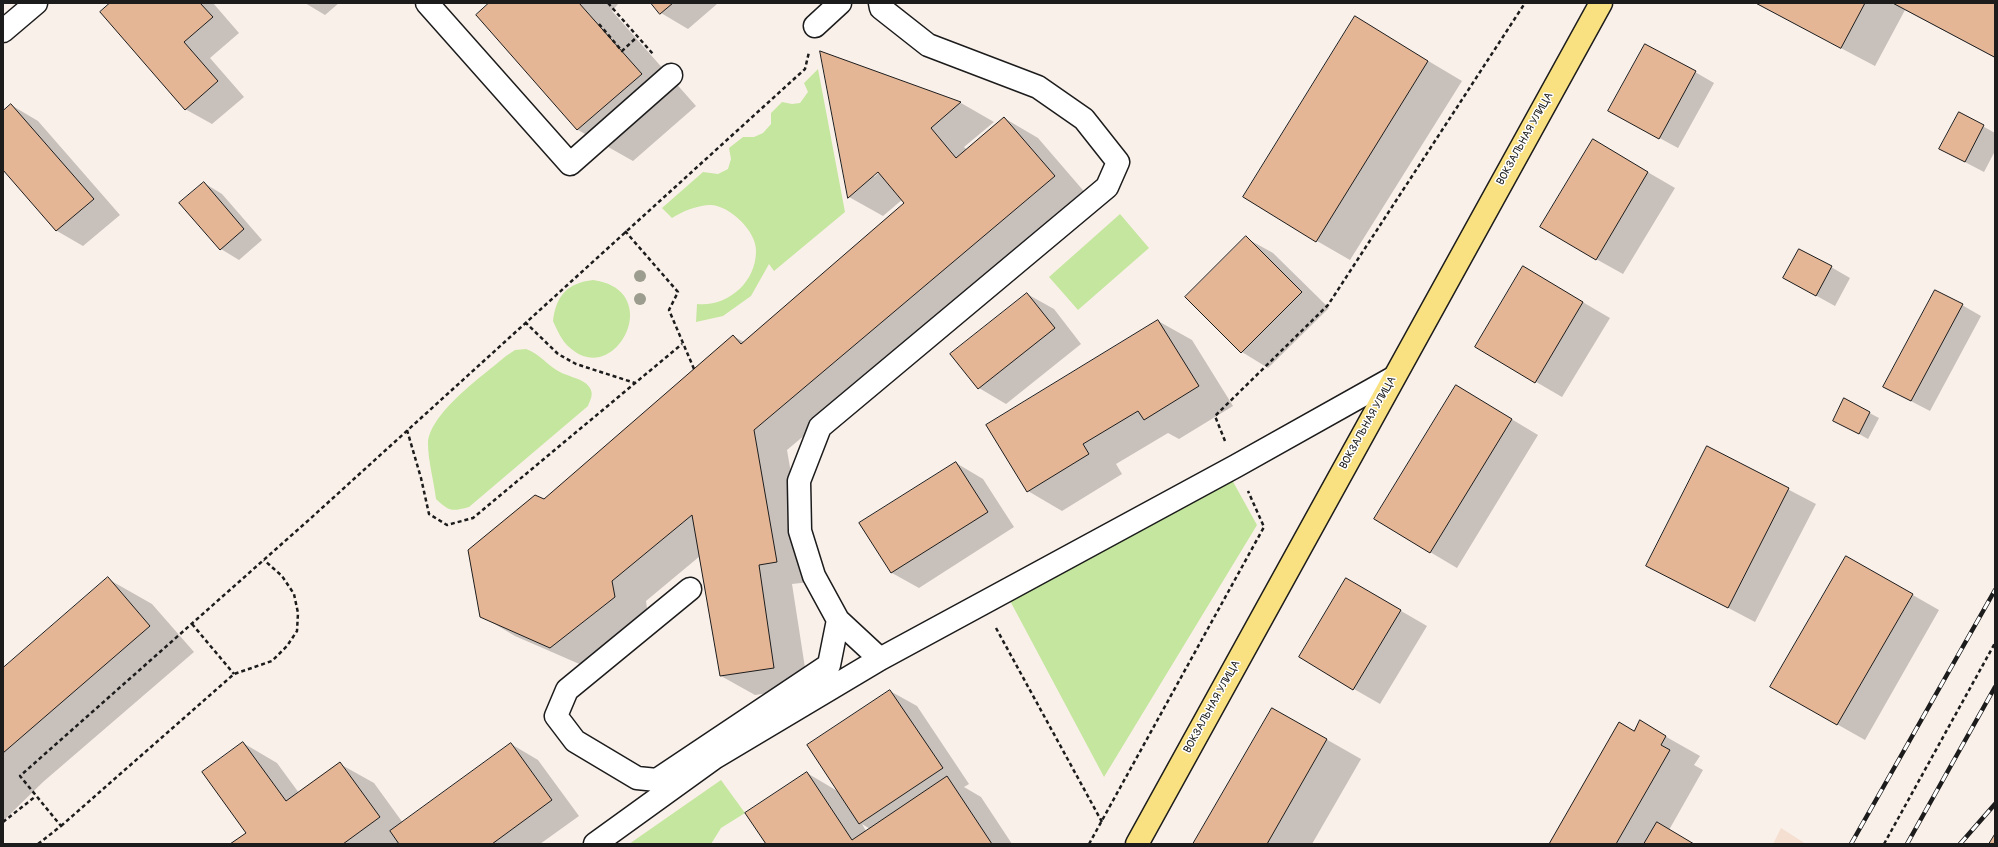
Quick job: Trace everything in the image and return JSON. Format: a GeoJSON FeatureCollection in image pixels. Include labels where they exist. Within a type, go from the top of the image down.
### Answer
{"type":"FeatureCollection","features":[{"type":"Feature","properties":{"kind":"main road","name":"ВОКЗАЛЬНАЯ УЛИЦА"},"geometry":{"type":"LineString","coordinates":[[1137,844],[1601,3]]}},
{"type":"Feature","properties":{"kind":"street"},"geometry":{"type":"LineString","coordinates":[[427,3],[570,164],[671,75]]}},
{"type":"Feature","properties":{"kind":"street"},"geometry":{"type":"LineString","coordinates":[[815,26],[840,3]]}},
{"type":"Feature","properties":{"kind":"street"},"geometry":{"type":"LineString","coordinates":[[880,3],[881,8],[928,46],[1038,87],[1084,119],[1118,162],[1107,187],[820,427],[799,481],[800,531],[814,576],[838,620],[880,659]]}},
{"type":"Feature","properties":{"kind":"street"},"geometry":{"type":"LineString","coordinates":[[3,32],[25,6]]}},
{"type":"Feature","properties":{"kind":"street"},"geometry":{"type":"LineString","coordinates":[[595,844],[714,758],[880,659],[1236,466],[1393,378]]}},
{"type":"Feature","properties":{"kind":"street"},"geometry":{"type":"LineString","coordinates":[[690,589],[567,690],[556,716],[575,741],[637,778],[657,780],[829,665],[838,620]]}},
{"type":"Feature","properties":{"kind":"path"},"geometry":{"type":"LineString","coordinates":[[608,3],[671,75]]}},
{"type":"Feature","properties":{"kind":"path"},"geometry":{"type":"LineString","coordinates":[[608,35],[599,24],[622,51],[638,36]]}},
{"type":"Feature","properties":{"kind":"path"},"geometry":{"type":"LineString","coordinates":[[61,826],[20,776],[264,560],[625,231],[806,69],[815,26]]}},
{"type":"Feature","properties":{"kind":"path"},"geometry":{"type":"LineString","coordinates":[[625,231],[678,292],[669,310],[682,344],[694,369]]}},
{"type":"Feature","properties":{"kind":"path"},"geometry":{"type":"LineString","coordinates":[[525,322],[542,341],[558,354],[576,364],[635,383]]}},
{"type":"Feature","properties":{"kind":"path"},"geometry":{"type":"LineString","coordinates":[[407,430],[421,478],[428,514],[447,526],[473,518],[682,344]]}},
{"type":"Feature","properties":{"kind":"path"},"geometry":{"type":"LineString","coordinates":[[38,844],[61,826],[234,674],[272,661],[287,646],[297,631],[298,613],[294,594],[282,576],[264,560]]}},
{"type":"Feature","properties":{"kind":"path"},"geometry":{"type":"LineString","coordinates":[[982,603],[1102,823]]}},
{"type":"Feature","properties":{"kind":"path"},"geometry":{"type":"LineString","coordinates":[[192,624],[234,674]]}},
{"type":"Feature","properties":{"kind":"path"},"geometry":{"type":"LineString","coordinates":[[1884,844],[1995,643]]}},
{"type":"Feature","properties":{"kind":"path"},"geometry":{"type":"LineString","coordinates":[[3,822],[36,796]]}},
{"type":"Feature","properties":{"kind":"shaded area"},"geometry":{"type":"Polygon","coordinates":[[[1781,828],[1806,844],[1773,844],[1781,828]]]}},
{"type":"Feature","properties":{"kind":"green space"},"geometry":{"type":"Polygon","coordinates":[[[818,69],[845,212],[774,271],[769,264],[751,296],[723,316],[696,322],[697,304],[708,304],[729,297],[738,291],[745,283],[755,263],[755,244],[747,228],[740,220],[725,209],[709,205],[685,211],[672,218],[662,208],[703,172],[718,174],[728,169],[731,159],[729,148],[743,137],[754,137],[763,133],[771,124],[771,113],[782,102],[792,104],[800,103],[808,92],[804,83],[818,69]]]}},
{"type":"Feature","properties":{"kind":"green space"},"geometry":{"type":"Polygon","coordinates":[[[1120,214],[1149,248],[1078,310],[1049,277],[1120,214]]]}},
{"type":"Feature","properties":{"kind":"green space"},"geometry":{"type":"Polygon","coordinates":[[[593,280],[615,288],[627,301],[630,317],[626,333],[616,347],[603,356],[586,357],[566,345],[553,321],[557,304],[564,292],[576,284],[593,280]]]}},
{"type":"Feature","properties":{"kind":"green space"},"geometry":{"type":"Polygon","coordinates":[[[526,349],[535,353],[564,374],[581,380],[588,385],[592,393],[588,406],[469,507],[458,510],[447,508],[436,499],[428,450],[431,432],[447,408],[472,384],[515,350],[526,349]]]}},
{"type":"Feature","properties":{"kind":"green space"},"geometry":{"type":"Polygon","coordinates":[[[1231,478],[1257,525],[1104,777],[1008,597],[1231,478]]]}},
{"type":"Feature","properties":{"kind":"green space"},"geometry":{"type":"Polygon","coordinates":[[[721,780],[745,813],[721,828],[711,844],[629,844],[721,780]]]}},
{"type":"Feature","properties":{"kind":"building"},"geometry":{"type":"Polygon","coordinates":[[[110,3],[200,3],[213,17],[184,42],[218,81],[185,110],[100,12],[110,3]]]}},
{"type":"Feature","properties":{"kind":"building"},"geometry":{"type":"Polygon","coordinates":[[[489,3],[579,3],[642,74],[577,130],[476,15],[489,3]]]}},
{"type":"Feature","properties":{"kind":"building"},"geometry":{"type":"Polygon","coordinates":[[[651,3],[673,3],[660,14],[651,3]]]}},
{"type":"Feature","properties":{"kind":"building"},"geometry":{"type":"Polygon","coordinates":[[[1756,3],[1865,3],[1841,48],[1756,3]]]}},
{"type":"Feature","properties":{"kind":"building"},"geometry":{"type":"Polygon","coordinates":[[[1893,3],[1995,3],[1995,57],[1893,3]]]}},
{"type":"Feature","properties":{"kind":"building"},"geometry":{"type":"Polygon","coordinates":[[[1355,16],[1428,61],[1316,242],[1243,197],[1355,16]]]}},
{"type":"Feature","properties":{"kind":"building"},"geometry":{"type":"Polygon","coordinates":[[[1645,44],[1696,71],[1659,139],[1608,111],[1645,44]]]}},
{"type":"Feature","properties":{"kind":"building"},"geometry":{"type":"Polygon","coordinates":[[[820,51],[961,102],[931,128],[956,158],[1004,117],[1055,176],[754,430],[777,562],[759,565],[774,668],[720,676],[692,515],[612,581],[615,597],[550,648],[480,617],[468,550],[535,495],[544,499],[733,335],[741,344],[904,203],[878,172],[848,198],[820,51]]]}},
{"type":"Feature","properties":{"kind":"building"},"geometry":{"type":"Polygon","coordinates":[[[11,104],[94,199],[56,231],[3,170],[3,111],[11,104]]]}},
{"type":"Feature","properties":{"kind":"building"},"geometry":{"type":"Polygon","coordinates":[[[1959,112],[1984,125],[1965,162],[1939,149],[1959,112]]]}},
{"type":"Feature","properties":{"kind":"building"},"geometry":{"type":"Polygon","coordinates":[[[1593,139],[1648,172],[1596,260],[1540,227],[1593,139]]]}},
{"type":"Feature","properties":{"kind":"building"},"geometry":{"type":"Polygon","coordinates":[[[204,182],[244,229],[220,250],[179,203],[204,182]]]}},
{"type":"Feature","properties":{"kind":"building"},"geometry":{"type":"Polygon","coordinates":[[[1246,236],[1302,292],[1241,353],[1185,297],[1246,236]]]}},
{"type":"Feature","properties":{"kind":"building"},"geometry":{"type":"Polygon","coordinates":[[[1799,249],[1832,266],[1816,296],[1783,278],[1799,249]]]}},
{"type":"Feature","properties":{"kind":"building"},"geometry":{"type":"Polygon","coordinates":[[[1523,266],[1583,302],[1535,383],[1475,347],[1523,266]]]}},
{"type":"Feature","properties":{"kind":"building"},"geometry":{"type":"Polygon","coordinates":[[[1935,290],[1963,304],[1911,401],[1883,387],[1935,290]]]}},
{"type":"Feature","properties":{"kind":"building"},"geometry":{"type":"Polygon","coordinates":[[[1027,293],[1055,328],[978,389],[950,354],[1027,293]]]}},
{"type":"Feature","properties":{"kind":"building"},"geometry":{"type":"Polygon","coordinates":[[[1158,320],[1199,386],[1144,420],[1138,411],[1083,444],[1089,454],[1027,492],[986,425],[1158,320]]]}},
{"type":"Feature","properties":{"kind":"building"},"geometry":{"type":"Polygon","coordinates":[[[1456,385],[1512,419],[1430,553],[1374,519],[1456,385]]]}},
{"type":"Feature","properties":{"kind":"building"},"geometry":{"type":"Polygon","coordinates":[[[1844,398],[1870,412],[1859,434],[1833,421],[1844,398]]]}},
{"type":"Feature","properties":{"kind":"building"},"geometry":{"type":"Polygon","coordinates":[[[1707,446],[1789,488],[1728,608],[1646,566],[1707,446]]]}},
{"type":"Feature","properties":{"kind":"building"},"geometry":{"type":"Polygon","coordinates":[[[956,462],[988,512],[891,573],[859,523],[956,462]]]}},
{"type":"Feature","properties":{"kind":"building"},"geometry":{"type":"Polygon","coordinates":[[[1846,556],[1913,594],[1837,725],[1770,687],[1846,556]]]}},
{"type":"Feature","properties":{"kind":"building"},"geometry":{"type":"Polygon","coordinates":[[[108,577],[150,626],[3,753],[3,668],[108,577]]]}},
{"type":"Feature","properties":{"kind":"building"},"geometry":{"type":"Polygon","coordinates":[[[1346,578],[1401,610],[1353,690],[1299,657],[1346,578]]]}},
{"type":"Feature","properties":{"kind":"building"},"geometry":{"type":"Polygon","coordinates":[[[890,690],[943,768],[859,824],[807,745],[890,690]]]}},
{"type":"Feature","properties":{"kind":"building"},"geometry":{"type":"Polygon","coordinates":[[[1272,708],[1327,739],[1267,844],[1193,844],[1272,708]]]}},
{"type":"Feature","properties":{"kind":"building"},"geometry":{"type":"Polygon","coordinates":[[[1640,720],[1666,736],[1661,745],[1670,750],[1616,844],[1549,844],[1619,722],[1634,731],[1640,720]]]}},
{"type":"Feature","properties":{"kind":"building"},"geometry":{"type":"Polygon","coordinates":[[[243,742],[286,801],[340,762],[380,817],[343,844],[230,844],[246,833],[202,772],[243,742]]]}},
{"type":"Feature","properties":{"kind":"building"},"geometry":{"type":"Polygon","coordinates":[[[511,743],[552,800],[492,844],[399,844],[390,831],[511,743]]]}},
{"type":"Feature","properties":{"kind":"building"},"geometry":{"type":"Polygon","coordinates":[[[807,772],[852,840],[947,776],[992,844],[766,844],[745,813],[807,772]]]}},
{"type":"Feature","properties":{"kind":"building"},"geometry":{"type":"Polygon","coordinates":[[[1657,822],[1694,844],[1644,844],[1657,822]]]}},
{"type":"Feature","properties":{"kind":"building"},"geometry":{"type":"Polygon","coordinates":[[[1995,834],[1995,844],[1989,844],[1995,834]]]}},
{"type":"Feature","properties":{"kind":"railway"},"geometry":{"type":"LineString","coordinates":[[1851,844],[1995,590]]}},
{"type":"Feature","properties":{"kind":"railway"},"geometry":{"type":"LineString","coordinates":[[1907,844],[1995,687]]}},
{"type":"Feature","properties":{"kind":"railway"},"geometry":{"type":"LineString","coordinates":[[1960,844],[1995,804]]}}]}
